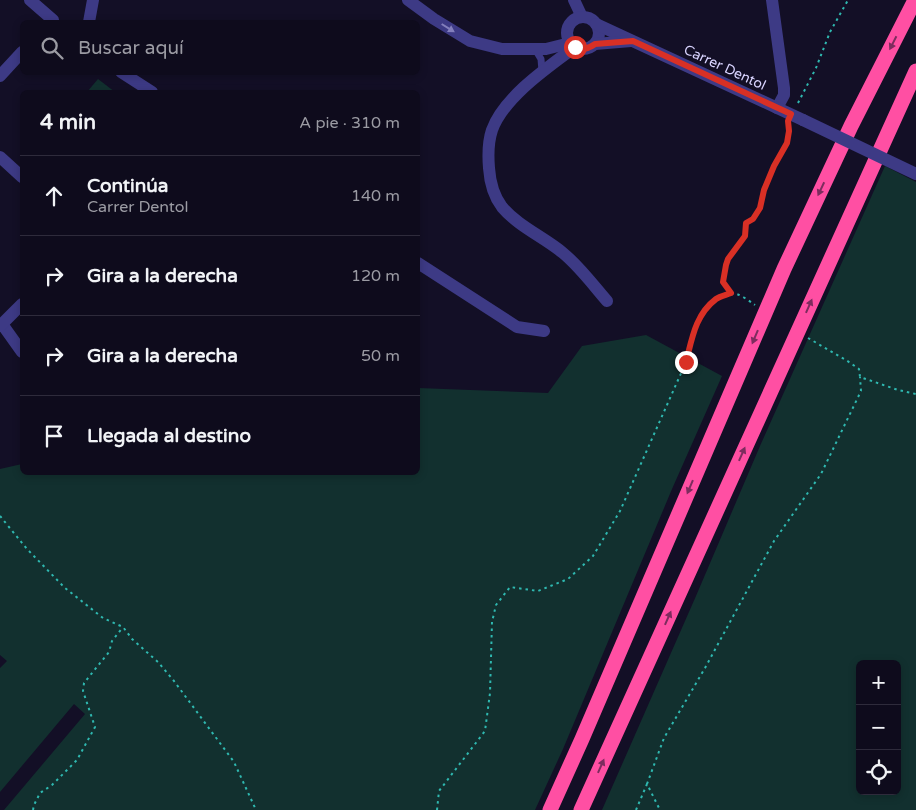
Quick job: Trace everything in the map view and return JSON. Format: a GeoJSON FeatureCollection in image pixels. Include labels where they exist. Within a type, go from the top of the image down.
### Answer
{"type":"FeatureCollection","features":[{"type":"Feature","properties":{"kind":"highway"},"geometry":{"type":"LineString","coordinates":[[550,810],[784,269],[851,126],[915,0]]}},
{"type":"Feature","properties":{"kind":"highway"},"geometry":{"type":"LineString","coordinates":[[581,810],[916,71]]}},
{"type":"Feature","properties":{"kind":"street"},"geometry":{"type":"LineString","coordinates":[[30,0],[51,20]]}},
{"type":"Feature","properties":{"kind":"street"},"geometry":{"type":"LineString","coordinates":[[89,20],[93,0]]}},
{"type":"Feature","properties":{"kind":"street"},"geometry":{"type":"LineString","coordinates":[[408,0],[434,19],[470,41],[502,48],[546,49],[572,45]]}},
{"type":"Feature","properties":{"kind":"street"},"geometry":{"type":"LineString","coordinates":[[574,0],[582,17]]}},
{"type":"Feature","properties":{"kind":"street"},"geometry":{"type":"LineString","coordinates":[[772,0],[784,88],[784,95],[778,108]]}},
{"type":"Feature","properties":{"kind":"street"},"geometry":{"type":"LineString","coordinates":[[582,17],[596,24],[599,34],[595,44],[585,49],[572,45],[566,34],[572,21],[582,17]]}},
{"type":"Feature","properties":{"kind":"street","name":"Carrer Dentol"},"geometry":{"type":"LineString","coordinates":[[596,24],[916,174]]}},
{"type":"Feature","properties":{"kind":"street","name":"Carrer Dentol"},"geometry":{"type":"LineString","coordinates":[[595,44],[633,41]]}},
{"type":"Feature","properties":{"kind":"street"},"geometry":{"type":"LineString","coordinates":[[572,45],[535,77],[497,118],[489,145],[488,163],[493,192],[502,206],[522,225],[564,254],[607,301]]}},
{"type":"Feature","properties":{"kind":"street"},"geometry":{"type":"LineString","coordinates":[[0,76],[20,54]]}},
{"type":"Feature","properties":{"kind":"street"},"geometry":{"type":"LineString","coordinates":[[126,75],[149,90]]}},
{"type":"Feature","properties":{"kind":"street"},"geometry":{"type":"LineString","coordinates":[[0,157],[20,175]]}},
{"type":"Feature","properties":{"kind":"street"},"geometry":{"type":"LineString","coordinates":[[420,264],[517,327],[544,332]]}},
{"type":"Feature","properties":{"kind":"street"},"geometry":{"type":"LineString","coordinates":[[20,306],[1,325],[20,349]]}},
{"type":"Feature","properties":{"kind":"lane"},"geometry":{"type":"LineString","coordinates":[[535,49],[541,59],[542,71]]}},
{"type":"Feature","properties":{"kind":"path"},"geometry":{"type":"LineString","coordinates":[[731,293],[723,282],[728,259],[745,236],[746,223],[753,219],[760,208],[764,190],[774,166],[787,143],[788,121],[816,68],[830,32],[848,0]]}},
{"type":"Feature","properties":{"kind":"path"},"geometry":{"type":"LineString","coordinates":[[437,810],[439,791],[484,731],[490,693],[492,622],[496,605],[510,587],[538,591],[568,579],[593,556],[620,511],[686,362],[697,322],[717,299],[733,292],[757,306]]}},
{"type":"Feature","properties":{"kind":"path"},"geometry":{"type":"LineString","coordinates":[[636,810],[664,738],[774,541],[821,474],[861,391],[859,369],[852,363],[806,337]]}},
{"type":"Feature","properties":{"kind":"path"},"geometry":{"type":"LineString","coordinates":[[860,377],[916,394]]}},
{"type":"Feature","properties":{"kind":"path"},"geometry":{"type":"LineString","coordinates":[[0,516],[27,550],[65,588],[103,618],[123,627],[158,662],[234,762],[256,810]]}},
{"type":"Feature","properties":{"kind":"path"},"geometry":{"type":"LineString","coordinates":[[33,810],[40,793],[77,760],[96,727],[83,691],[84,682],[109,652],[112,641],[123,627]]}},
{"type":"Feature","properties":{"kind":"path"},"geometry":{"type":"LineString","coordinates":[[647,784],[660,810]]}},
{"type":"Feature","properties":{"kind":"green space"},"geometry":{"type":"Polygon","coordinates":[[[98,79],[112,90],[89,90],[98,79]]]}},
{"type":"Feature","properties":{"kind":"green space"},"geometry":{"type":"Polygon","coordinates":[[[885,166],[916,182],[916,810],[602,810],[760,446],[885,166]]]}},
{"type":"Feature","properties":{"kind":"green space"},"geometry":{"type":"Polygon","coordinates":[[[646,335],[722,376],[672,489],[563,749],[535,810],[4,810],[85,714],[74,704],[0,792],[0,668],[7,661],[0,655],[0,469],[20,464],[20,475],[420,475],[420,388],[548,393],[582,346],[646,335]]]}},
{"type":"Feature","properties":{"kind":"route"},"geometry":{"type":"LineString","coordinates":[[575,47],[585,49],[595,44],[633,41],[791,114],[788,121],[787,143],[774,166],[764,190],[760,208],[753,219],[746,223],[745,236],[728,259],[723,282],[731,293],[717,299],[697,322],[686,362]]}}]}
